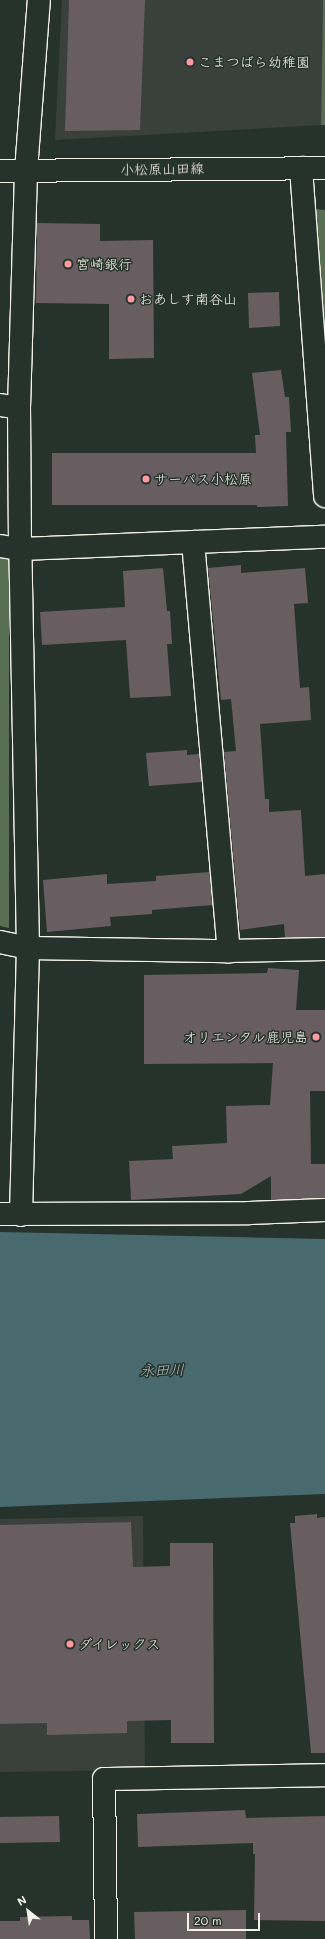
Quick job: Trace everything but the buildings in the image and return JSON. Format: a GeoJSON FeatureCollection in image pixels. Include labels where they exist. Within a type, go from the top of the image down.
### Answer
{"type":"FeatureCollection","features":[{"type":"Feature","properties":{"kind":"street"},"geometry":{"type":"LineString","coordinates":[[39,0],[10,406],[10,547],[28,948],[10,1214],[249,1213],[325,1210]]}},
{"type":"Feature","properties":{"kind":"street"},"geometry":{"type":"LineString","coordinates":[[302,168],[325,496]]}},
{"type":"Feature","properties":{"kind":"street","name":"小松原山田線"},"geometry":{"type":"LineString","coordinates":[[0,171],[325,168]]}},
{"type":"Feature","properties":{"kind":"street"},"geometry":{"type":"LineString","coordinates":[[10,547],[325,537]]}},
{"type":"Feature","properties":{"kind":"street"},"geometry":{"type":"LineString","coordinates":[[193,542],[229,951]]}},
{"type":"Feature","properties":{"kind":"street"},"geometry":{"type":"LineString","coordinates":[[0,942],[28,948],[229,951],[325,949]]}},
{"type":"Feature","properties":{"kind":"street"},"geometry":{"type":"LineString","coordinates":[[106,1939],[104,1779],[325,1775]]}},
{"type":"Feature","properties":{"kind":"shaded area","name":"こまつばら幼稚園"},"geometry":{"type":"Polygon","coordinates":[[[62,0],[323,0],[321,125],[55,140],[62,0]]]}},
{"type":"Feature","properties":{"kind":"shaded area","name":"ダイレックス"},"geometry":{"type":"Polygon","coordinates":[[[143,1516],[145,1770],[0,1772],[0,1519],[143,1516]]]}},
{"type":"Feature","properties":{"kind":"green space"},"geometry":{"type":"Polygon","coordinates":[[[323,0],[325,0],[325,125],[321,125],[323,0]]]}},
{"type":"Feature","properties":{"kind":"green space"},"geometry":{"type":"Polygon","coordinates":[[[315,209],[325,210],[325,330],[315,209]]]}},
{"type":"Feature","properties":{"kind":"green space"},"geometry":{"type":"Polygon","coordinates":[[[0,553],[9,553],[9,928],[0,926],[0,553]]]}},
{"type":"Feature","properties":{"kind":"water","name":"永田川"},"geometry":{"type":"Polygon","coordinates":[[[0,1232],[325,1239],[325,1494],[0,1507],[0,1232]]]}},
{"type":"Feature","properties":{"kind":"place","name":"こまつばら幼稚園"},"geometry":{"type":"Point","coordinates":[190,62]}},
{"type":"Feature","properties":{"kind":"place","name":"宮崎銀行"},"geometry":{"type":"Point","coordinates":[68,264]}},
{"type":"Feature","properties":{"kind":"place","name":"おあしす南谷山"},"geometry":{"type":"Point","coordinates":[131,299]}},
{"type":"Feature","properties":{"kind":"place","name":"サーパス小松原"},"geometry":{"type":"Point","coordinates":[146,479]}},
{"type":"Feature","properties":{"kind":"place","name":"オリエンタル鹿児島"},"geometry":{"type":"Point","coordinates":[316,1037]}},
{"type":"Feature","properties":{"kind":"place","name":"ダイレックス"},"geometry":{"type":"Point","coordinates":[70,1644]}}]}
